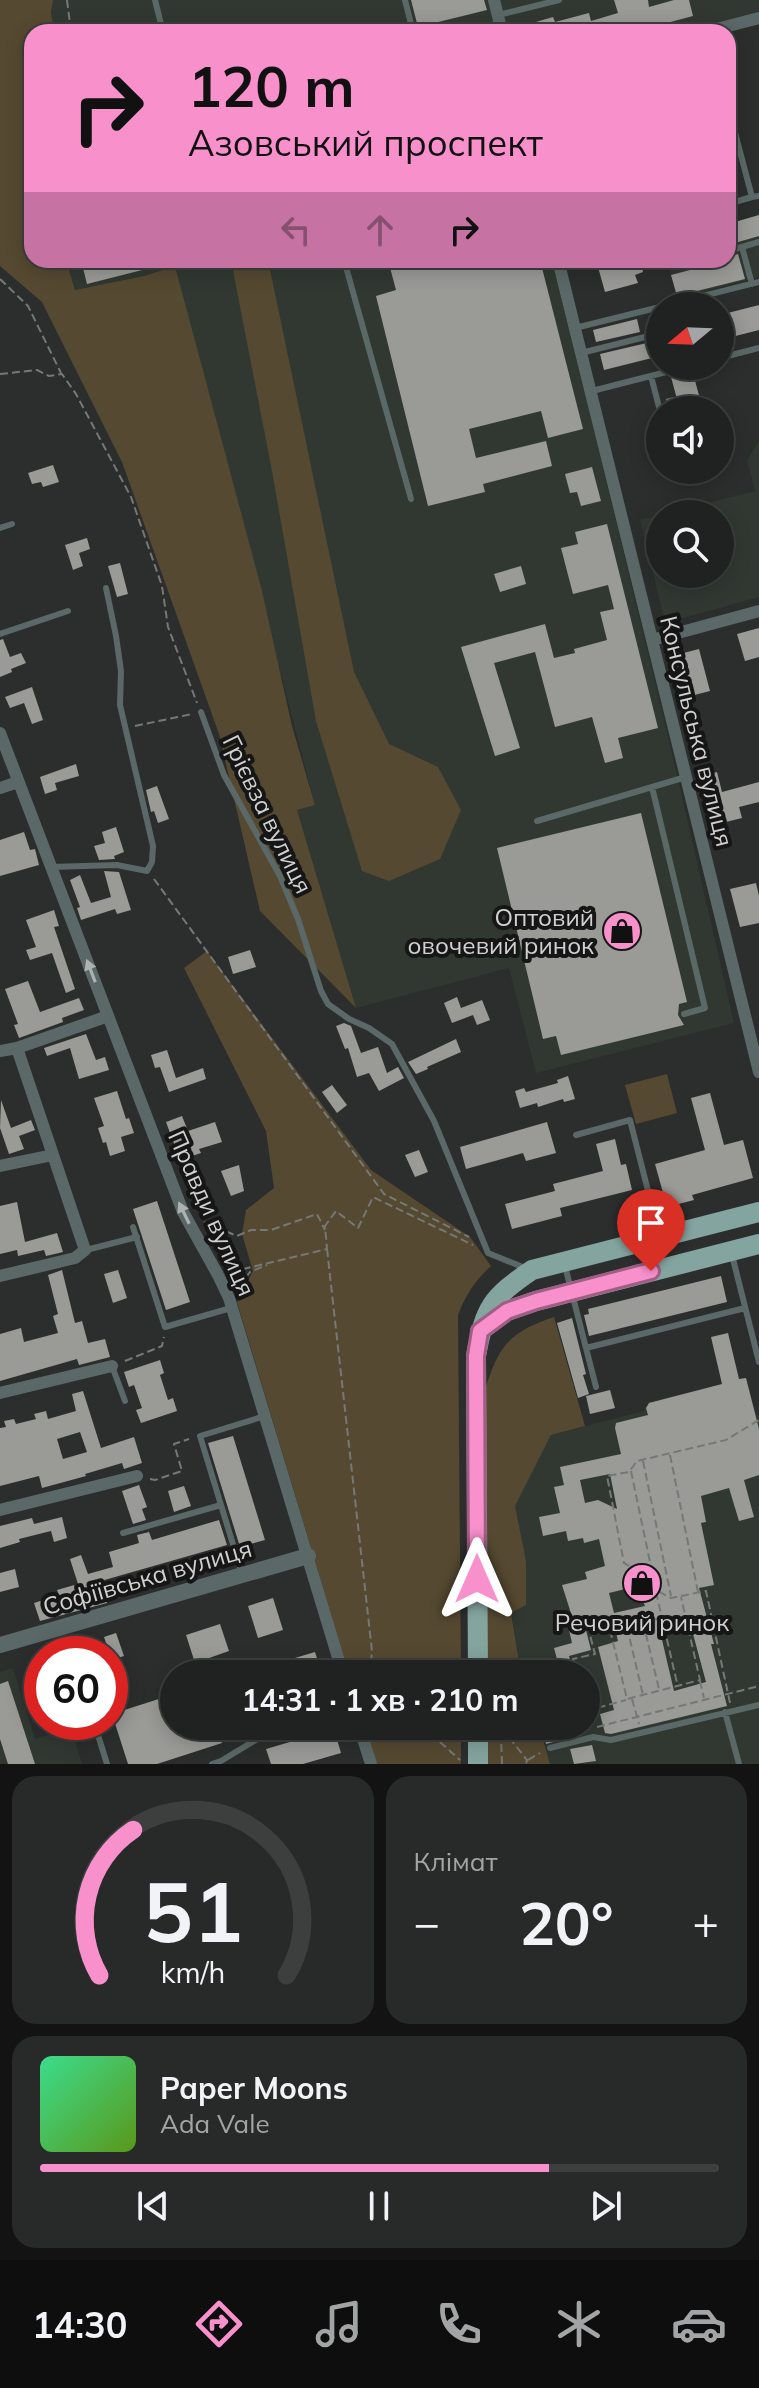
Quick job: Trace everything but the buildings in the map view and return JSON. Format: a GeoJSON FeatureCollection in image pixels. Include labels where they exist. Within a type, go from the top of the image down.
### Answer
{"type":"FeatureCollection","features":[{"type":"Feature","properties":{"kind":"main road"},"geometry":{"type":"LineString","coordinates":[[478,1660],[476,1356],[488,1309],[504,1289],[532,1270],[759,1212]]}},
{"type":"Feature","properties":{"kind":"main road"},"geometry":{"type":"LineString","coordinates":[[480,1331],[507,1311],[759,1244]]}},
{"type":"Feature","properties":{"kind":"main road"},"geometry":{"type":"LineString","coordinates":[[478,1740],[478,1764]]}},
{"type":"Feature","properties":{"kind":"street"},"geometry":{"type":"LineString","coordinates":[[494,0],[500,23]]}},
{"type":"Feature","properties":{"kind":"street"},"geometry":{"type":"LineString","coordinates":[[736,24],[759,18]]}},
{"type":"Feature","properties":{"kind":"street","name":"Консульська вулиця"},"geometry":{"type":"LineString","coordinates":[[560,268],[759,1072]]}},
{"type":"Feature","properties":{"kind":"street"},"geometry":{"type":"LineString","coordinates":[[652,640],[759,611]]}},
{"type":"Feature","properties":{"kind":"street","name":"Правди вулиця"},"geometry":{"type":"LineString","coordinates":[[0,733],[183,1212],[230,1303],[339,1660]]}},
{"type":"Feature","properties":{"kind":"street"},"geometry":{"type":"LineString","coordinates":[[0,788],[18,782]]}},
{"type":"Feature","properties":{"kind":"street"},"geometry":{"type":"LineString","coordinates":[[0,1051],[108,1016]]}},
{"type":"Feature","properties":{"kind":"street"},"geometry":{"type":"LineString","coordinates":[[0,1276],[75,1258],[85,1250],[17,1048]]}},
{"type":"Feature","properties":{"kind":"street"},"geometry":{"type":"LineString","coordinates":[[0,1166],[53,1155]]}},
{"type":"Feature","properties":{"kind":"street"},"geometry":{"type":"LineString","coordinates":[[0,1393],[112,1366]]}},
{"type":"Feature","properties":{"kind":"street"},"geometry":{"type":"LineString","coordinates":[[0,1510],[137,1476]]}},
{"type":"Feature","properties":{"kind":"street","name":"Софіївська вулиця"},"geometry":{"type":"LineString","coordinates":[[0,1645],[308,1556]]}},
{"type":"Feature","properties":{"kind":"street"},"geometry":{"type":"LineString","coordinates":[[363,1740],[371,1764]]}},
{"type":"Feature","properties":{"kind":"lane"},"geometry":{"type":"LineString","coordinates":[[155,0],[161,24]]}},
{"type":"Feature","properties":{"kind":"lane"},"geometry":{"type":"LineString","coordinates":[[405,0],[411,24]]}},
{"type":"Feature","properties":{"kind":"lane"},"geometry":{"type":"LineString","coordinates":[[500,23],[559,0]]}},
{"type":"Feature","properties":{"kind":"lane"},"geometry":{"type":"LineString","coordinates":[[736,132],[756,196],[736,202]]}},
{"type":"Feature","properties":{"kind":"lane"},"geometry":{"type":"LineString","coordinates":[[736,249],[759,242]]}},
{"type":"Feature","properties":{"kind":"lane"},"geometry":{"type":"LineString","coordinates":[[719,292],[756,283],[742,247]]}},
{"type":"Feature","properties":{"kind":"lane"},"geometry":{"type":"LineString","coordinates":[[346,268],[411,499]]}},
{"type":"Feature","properties":{"kind":"lane"},"geometry":{"type":"LineString","coordinates":[[575,328],[646,310]]}},
{"type":"Feature","properties":{"kind":"lane"},"geometry":{"type":"LineString","coordinates":[[581,353],[646,337]]}},
{"type":"Feature","properties":{"kind":"lane"},"geometry":{"type":"LineString","coordinates":[[734,354],[759,348]]}},
{"type":"Feature","properties":{"kind":"lane"},"geometry":{"type":"LineString","coordinates":[[590,392],[646,377]]}},
{"type":"Feature","properties":{"kind":"lane"},"geometry":{"type":"LineString","coordinates":[[0,528],[12,524]]}},
{"type":"Feature","properties":{"kind":"lane"},"geometry":{"type":"LineString","coordinates":[[51,867],[117,865],[147,871],[152,862],[153,846],[120,705],[121,671],[106,588]]}},
{"type":"Feature","properties":{"kind":"lane"},"geometry":{"type":"LineString","coordinates":[[0,634],[68,611]]}},
{"type":"Feature","properties":{"kind":"lane","name":"Грієвза вулиця"},"geometry":{"type":"LineString","coordinates":[[201,712],[224,775],[280,876],[298,919],[321,991],[328,1004],[392,1044],[434,1121],[488,1253]]}},
{"type":"Feature","properties":{"kind":"lane"},"geometry":{"type":"LineString","coordinates":[[537,821],[686,777]]}},
{"type":"Feature","properties":{"kind":"lane"},"geometry":{"type":"LineString","coordinates":[[652,787],[705,1008],[684,1014]]}},
{"type":"Feature","properties":{"kind":"lane"},"geometry":{"type":"LineString","coordinates":[[576,1135],[630,1120],[660,1237]]}},
{"type":"Feature","properties":{"kind":"lane"},"geometry":{"type":"LineString","coordinates":[[133,1227],[165,1327],[230,1303]]}},
{"type":"Feature","properties":{"kind":"lane"},"geometry":{"type":"LineString","coordinates":[[85,1250],[137,1237]]}},
{"type":"Feature","properties":{"kind":"lane"},"geometry":{"type":"LineString","coordinates":[[731,1251],[759,1362]]}},
{"type":"Feature","properties":{"kind":"lane"},"geometry":{"type":"LineString","coordinates":[[488,1253],[532,1270]]}},
{"type":"Feature","properties":{"kind":"lane"},"geometry":{"type":"LineString","coordinates":[[564,1262],[596,1387]]}},
{"type":"Feature","properties":{"kind":"lane"},"geometry":{"type":"LineString","coordinates":[[586,1348],[745,1308]]}},
{"type":"Feature","properties":{"kind":"lane"},"geometry":{"type":"LineString","coordinates":[[112,1366],[125,1401]]}},
{"type":"Feature","properties":{"kind":"lane"},"geometry":{"type":"LineString","coordinates":[[242,1575],[200,1436],[265,1416]]}},
{"type":"Feature","properties":{"kind":"lane"},"geometry":{"type":"LineString","coordinates":[[123,1533],[221,1505]]}},
{"type":"Feature","properties":{"kind":"lane"},"geometry":{"type":"LineString","coordinates":[[550,1748],[593,1737],[611,1740],[759,1705]]}},
{"type":"Feature","properties":{"kind":"lane"},"geometry":{"type":"LineString","coordinates":[[729,1712],[739,1764]]}},
{"type":"Feature","properties":{"kind":"lane"},"geometry":{"type":"LineString","coordinates":[[100,1740],[107,1764]]}},
{"type":"Feature","properties":{"kind":"lane"},"geometry":{"type":"LineString","coordinates":[[212,1764],[256,1740]]}},
{"type":"Feature","properties":{"kind":"path"},"geometry":{"type":"LineString","coordinates":[[67,0],[70,24]]}},
{"type":"Feature","properties":{"kind":"path","name":"Грієвза вулиця"},"geometry":{"type":"LineString","coordinates":[[0,279],[28,306],[131,497],[162,586],[168,627],[201,712]]}},
{"type":"Feature","properties":{"kind":"path"},"geometry":{"type":"LineString","coordinates":[[0,374],[37,370],[49,376],[62,374]]}},
{"type":"Feature","properties":{"kind":"path"},"geometry":{"type":"LineString","coordinates":[[124,728],[201,712]]}},
{"type":"Feature","properties":{"kind":"path"},"geometry":{"type":"LineString","coordinates":[[147,871],[384,1194],[470,1237],[488,1253]]}},
{"type":"Feature","properties":{"kind":"path"},"geometry":{"type":"LineString","coordinates":[[371,1660],[325,1226],[336,1211],[358,1228],[373,1197],[468,1243]]}},
{"type":"Feature","properties":{"kind":"path"},"geometry":{"type":"LineString","coordinates":[[183,1212],[237,1236],[251,1230],[271,1230],[317,1214],[325,1231]]}},
{"type":"Feature","properties":{"kind":"path"},"geometry":{"type":"LineString","coordinates":[[218,1275],[327,1249]]}},
{"type":"Feature","properties":{"kind":"path"},"geometry":{"type":"LineString","coordinates":[[230,1303],[250,1272],[275,1262]]}},
{"type":"Feature","properties":{"kind":"path"},"geometry":{"type":"LineString","coordinates":[[112,1366],[162,1346],[165,1327]]}},
{"type":"Feature","properties":{"kind":"path"},"geometry":{"type":"LineString","coordinates":[[729,1712],[728,1693],[706,1591],[671,1598],[656,1590],[641,1572],[624,1563],[607,1476],[629,1472],[637,1461],[726,1440],[759,1420]]}},
{"type":"Feature","properties":{"kind":"path"},"geometry":{"type":"LineString","coordinates":[[137,1476],[155,1480],[182,1471],[174,1444],[200,1436]]}},
{"type":"Feature","properties":{"kind":"path"},"geometry":{"type":"LineString","coordinates":[[670,1453],[698,1592]]}},
{"type":"Feature","properties":{"kind":"path"},"geometry":{"type":"LineString","coordinates":[[643,1460],[671,1598]]}},
{"type":"Feature","properties":{"kind":"path"},"geometry":{"type":"LineString","coordinates":[[631,1469],[678,1686]]}},
{"type":"Feature","properties":{"kind":"path"},"geometry":{"type":"LineString","coordinates":[[681,1596],[705,1699]]}},
{"type":"Feature","properties":{"kind":"path"},"geometry":{"type":"LineString","coordinates":[[573,1660],[595,1654],[590,1635],[662,1618]]}},
{"type":"Feature","properties":{"kind":"path"},"geometry":{"type":"LineString","coordinates":[[643,1622],[660,1691]]}},
{"type":"Feature","properties":{"kind":"path"},"geometry":{"type":"LineString","coordinates":[[626,1626],[643,1695]]}},
{"type":"Feature","properties":{"kind":"path"},"geometry":{"type":"LineString","coordinates":[[610,1630],[641,1732]]}},
{"type":"Feature","properties":{"kind":"path"},"geometry":{"type":"LineString","coordinates":[[600,1706],[700,1680]]}},
{"type":"Feature","properties":{"kind":"path"},"geometry":{"type":"LineString","coordinates":[[600,1726],[759,1686]]}},
{"type":"Feature","properties":{"kind":"path"},"geometry":{"type":"LineString","coordinates":[[502,1764],[501,1737],[508,1736],[527,1762],[550,1748]]}},
{"type":"Feature","properties":{"kind":"path"},"geometry":{"type":"LineString","coordinates":[[437,1740],[464,1764]]}},
{"type":"Feature","properties":{"kind":"shaded area"},"geometry":{"type":"Polygon","coordinates":[[[0,0],[53,0],[53,24],[24,24],[24,268],[68,268],[75,290],[176,268],[262,591],[292,726],[315,805],[297,810],[356,1008],[260,911],[219,734],[122,462],[42,302],[0,266],[0,0]]]}},
{"type":"Feature","properties":{"kind":"shaded area"},"geometry":{"type":"Polygon","coordinates":[[[53,0],[759,0],[759,13],[718,24],[53,24],[53,0]]]}},
{"type":"Feature","properties":{"kind":"shaded area"},"geometry":{"type":"Polygon","coordinates":[[[759,215],[759,277],[703,292],[675,292],[669,268],[736,268],[736,221],[759,215]]]}},
{"type":"Feature","properties":{"kind":"shaded area"},"geometry":{"type":"Polygon","coordinates":[[[68,268],[169,268],[144,276],[75,290],[68,268]]]}},
{"type":"Feature","properties":{"kind":"shaded area"},"geometry":{"type":"Polygon","coordinates":[[[176,268],[554,268],[665,723],[734,1023],[536,1073],[509,968],[356,1008],[297,810],[315,805],[176,268]]]}},
{"type":"Feature","properties":{"kind":"shaded area"},"geometry":{"type":"Polygon","coordinates":[[[233,268],[270,268],[354,672],[389,744],[438,767],[461,810],[440,859],[389,881],[362,871],[316,721],[233,268]]]}},
{"type":"Feature","properties":{"kind":"shaded area"},"geometry":{"type":"Polygon","coordinates":[[[759,441],[759,597],[665,623],[657,588],[734,588],[734,500],[719,500],[755,491],[747,460],[759,441]]]}},
{"type":"Feature","properties":{"kind":"shaded area"},"geometry":{"type":"Polygon","coordinates":[[[646,518],[646,545],[640,520],[646,518]]]}},
{"type":"Feature","properties":{"kind":"shaded area"},"geometry":{"type":"Polygon","coordinates":[[[207,951],[371,1170],[470,1237],[491,1266],[472,1288],[458,1315],[461,1660],[345,1660],[237,1302],[253,1271],[242,1234],[246,1210],[274,1188],[266,1131],[184,968],[207,951]]]}},
{"type":"Feature","properties":{"kind":"shaded area"},"geometry":{"type":"Polygon","coordinates":[[[667,1074],[677,1113],[636,1124],[625,1085],[667,1074]]]}},
{"type":"Feature","properties":{"kind":"shaded area"},"geometry":{"type":"Polygon","coordinates":[[[554,1317],[585,1426],[551,1435],[515,1506],[526,1561],[526,1605],[511,1613],[519,1660],[487,1660],[484,1393],[500,1353],[515,1336],[554,1317]]]}},
{"type":"Feature","properties":{"kind":"shaded area","name":"Речовий ринок"},"geometry":{"type":"Polygon","coordinates":[[[746,1378],[756,1415],[759,1415],[759,1764],[550,1764],[544,1740],[600,1740],[600,1660],[519,1660],[511,1612],[526,1605],[526,1561],[514,1506],[551,1435],[644,1411],[649,1402],[746,1378]]]}},
{"type":"Feature","properties":{"kind":"shaded area"},"geometry":{"type":"Polygon","coordinates":[[[13,1668],[24,1704],[24,1740],[75,1740],[82,1764],[0,1764],[0,1672],[13,1668]]]}},
{"type":"Feature","properties":{"kind":"shaded area"},"geometry":{"type":"Polygon","coordinates":[[[368,1740],[461,1740],[461,1764],[376,1764],[368,1740]]]}},
{"type":"Feature","properties":{"kind":"shaded area"},"geometry":{"type":"Polygon","coordinates":[[[487,1740],[543,1740],[550,1764],[488,1764],[487,1740]]]}},
{"type":"Feature","properties":{"kind":"place","name":"Оптовий овочевий ринок"},"geometry":{"type":"Point","coordinates":[622,931]}},
{"type":"Feature","properties":{"kind":"place","name":"Речовий ринок"},"geometry":{"type":"Point","coordinates":[642,1583]}},
{"type":"Feature","properties":{"kind":"route"},"geometry":{"type":"LineString","coordinates":[[477,1579],[476,1356],[480,1331],[507,1311],[651,1271]]}}]}
